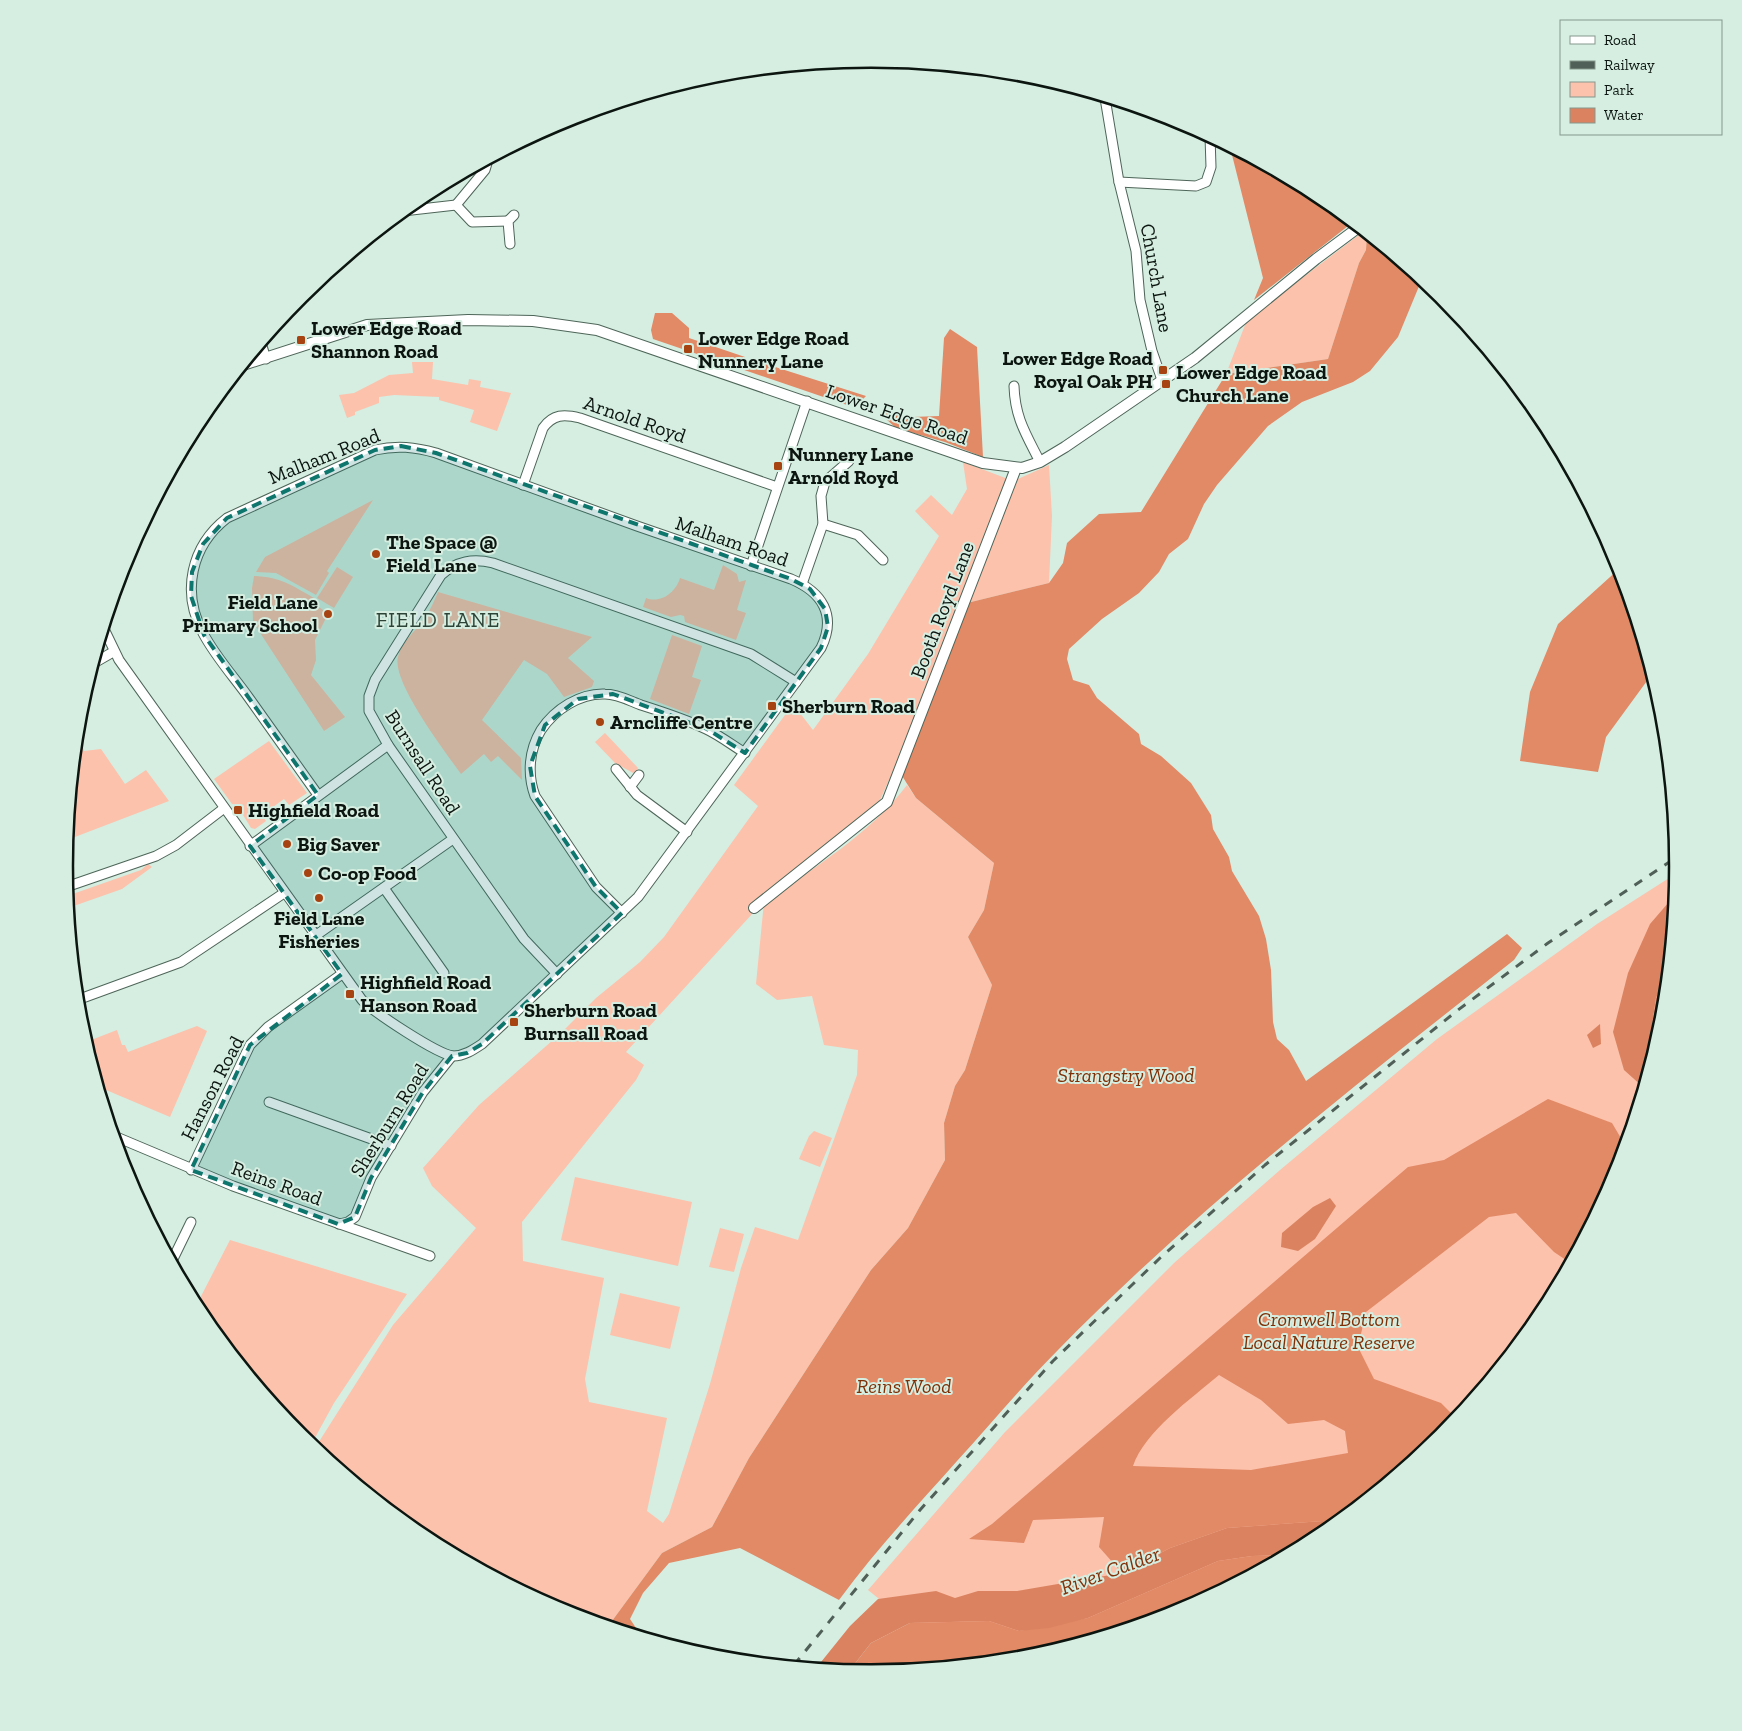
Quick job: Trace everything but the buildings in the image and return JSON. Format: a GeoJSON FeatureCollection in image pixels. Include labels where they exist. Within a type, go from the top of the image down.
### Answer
{"type":"FeatureCollection","features":[{"type":"Feature","properties":{"kind":"street","name":"Church Lane"},"geometry":{"type":"LineString","coordinates":[[1106,103],[1119,182],[1136,251],[1140,300],[1152,351],[1162,380]]}},
{"type":"Feature","properties":{"kind":"street"},"geometry":{"type":"LineString","coordinates":[[1119,182],[1196,186],[1206,182],[1211,167],[1210,144]]}},
{"type":"Feature","properties":{"kind":"street"},"geometry":{"type":"LineString","coordinates":[[418,209],[456,204],[486,167]]}},
{"type":"Feature","properties":{"kind":"street"},"geometry":{"type":"LineString","coordinates":[[456,204],[472,222],[511,218],[510,244]]}},
{"type":"Feature","properties":{"kind":"street","name":"Lower Edge Road"},"geometry":{"type":"LineString","coordinates":[[252,363],[367,325],[468,320],[533,321],[597,330],[983,463],[1016,468],[1040,462],[1195,358],[1310,263],[1355,230]]}},
{"type":"Feature","properties":{"kind":"street"},"geometry":{"type":"LineString","coordinates":[[263,349],[266,359]]}},
{"type":"Feature","properties":{"kind":"street"},"geometry":{"type":"LineString","coordinates":[[1014,386],[1017,413],[1040,462]]}},
{"type":"Feature","properties":{"kind":"street"},"geometry":{"type":"LineString","coordinates":[[751,566],[807,402]]}},
{"type":"Feature","properties":{"kind":"street","name":"Arnold Royd"},"geometry":{"type":"LineString","coordinates":[[523,485],[543,428],[549,420],[563,415],[580,418],[777,487]]}},
{"type":"Feature","properties":{"kind":"street","name":"Malham Road"},"geometry":{"type":"LineString","coordinates":[[318,794],[204,635],[194,608],[190,584],[196,559],[203,544],[218,526],[235,513],[360,456],[388,447],[417,448],[802,584]]}},
{"type":"Feature","properties":{"kind":"street"},"geometry":{"type":"LineString","coordinates":[[802,584],[824,524],[821,496],[826,482],[849,461]]}},
{"type":"Feature","properties":{"kind":"street","name":"Booth Royd Lane"},"geometry":{"type":"LineString","coordinates":[[754,908],[887,802],[1016,468]]}},
{"type":"Feature","properties":{"kind":"street"},"geometry":{"type":"LineString","coordinates":[[824,524],[858,535],[883,560]]}},
{"type":"Feature","properties":{"kind":"street","name":"Burnsall Road"},"geometry":{"type":"LineString","coordinates":[[557,974],[524,939],[388,746],[369,711],[369,696],[375,680],[441,575],[452,566],[467,561],[480,560],[535,576],[751,654],[796,682]]}},
{"type":"Feature","properties":{"kind":"street","name":"Sherburn Road"},"geometry":{"type":"LineString","coordinates":[[338,1224],[348,1222],[355,1217],[369,1182],[423,1092],[452,1056],[467,1053],[482,1044],[622,912],[650,883],[745,753],[821,648],[828,628],[821,602],[817,595],[802,584]]}},
{"type":"Feature","properties":{"kind":"street"},"geometry":{"type":"LineString","coordinates":[[107,636],[113,652],[362,1000],[377,1014],[452,1056]]}},
{"type":"Feature","properties":{"kind":"street"},"geometry":{"type":"LineString","coordinates":[[100,660],[113,652]]}},
{"type":"Feature","properties":{"kind":"street"},"geometry":{"type":"LineString","coordinates":[[622,912],[596,887],[534,793],[530,779],[531,757],[538,737],[545,725],[572,702],[587,696],[607,694],[706,729],[745,753]]}},
{"type":"Feature","properties":{"kind":"street"},"geometry":{"type":"LineString","coordinates":[[250,846],[318,794],[388,746]]}},
{"type":"Feature","properties":{"kind":"street"},"geometry":{"type":"LineString","coordinates":[[616,769],[637,795],[687,832]]}},
{"type":"Feature","properties":{"kind":"street"},"geometry":{"type":"LineString","coordinates":[[630,786],[639,774]]}},
{"type":"Feature","properties":{"kind":"street"},"geometry":{"type":"LineString","coordinates":[[74,884],[156,856],[176,845],[223,808]]}},
{"type":"Feature","properties":{"kind":"street"},"geometry":{"type":"LineString","coordinates":[[315,936],[454,839]]}},
{"type":"Feature","properties":{"kind":"street"},"geometry":{"type":"LineString","coordinates":[[384,888],[444,973]]}},
{"type":"Feature","properties":{"kind":"street"},"geometry":{"type":"LineString","coordinates":[[84,998],[181,962],[284,893]]}},
{"type":"Feature","properties":{"kind":"street","name":"Hanson Road"},"geometry":{"type":"LineString","coordinates":[[192,1170],[250,1044],[268,1027],[342,974]]}},
{"type":"Feature","properties":{"kind":"street"},"geometry":{"type":"LineString","coordinates":[[269,1102],[391,1146]]}},
{"type":"Feature","properties":{"kind":"street","name":"Reins Road"},"geometry":{"type":"LineString","coordinates":[[122,1139],[192,1170],[430,1256]]}},
{"type":"Feature","properties":{"kind":"street"},"geometry":{"type":"LineString","coordinates":[[175,1255],[191,1222]]}},
{"type":"Feature","properties":{"kind":"highlighted area"},"geometry":{"type":"Polygon","coordinates":[[[401,446],[436,453],[791,579],[810,589],[825,609],[828,627],[821,648],[745,753],[707,729],[613,694],[578,699],[545,725],[530,766],[535,796],[596,887],[622,913],[482,1044],[467,1053],[452,1056],[423,1092],[371,1178],[355,1217],[338,1224],[191,1170],[250,1045],[342,974],[250,846],[318,795],[204,635],[191,596],[192,572],[203,544],[227,518],[375,450],[401,446]]]}},
{"type":"Feature","properties":{"kind":"green space"},"geometry":{"type":"Polygon","coordinates":[[[1232,154],[1270,174],[1348,226],[1254,300],[1263,278],[1232,154]]]}},
{"type":"Feature","properties":{"kind":"green space"},"geometry":{"type":"Polygon","coordinates":[[[1360,234],[1367,240],[1366,250],[1359,263],[1328,359],[1226,374],[1247,320],[1360,234]]]}},
{"type":"Feature","properties":{"kind":"green space","name":"Strangstry Wood"},"geometry":{"type":"Polygon","coordinates":[[[1367,240],[1419,286],[1398,337],[1370,371],[1353,382],[1302,402],[1268,426],[1217,485],[1204,504],[1188,539],[1169,554],[1159,572],[1139,593],[1102,619],[1069,649],[1067,659],[1073,680],[1089,685],[1097,698],[1139,734],[1141,744],[1161,756],[1191,783],[1211,815],[1213,829],[1229,857],[1232,871],[1259,916],[1266,939],[1271,970],[1273,1022],[1277,1039],[1289,1050],[1306,1081],[1507,934],[1522,948],[1514,960],[1396,1053],[1222,1196],[1111,1297],[1020,1391],[896,1529],[839,1600],[740,1548],[669,1563],[643,1593],[630,1619],[636,1628],[612,1620],[662,1553],[712,1527],[749,1458],[871,1270],[908,1228],[945,1160],[944,1123],[955,1086],[965,1070],[992,985],[968,937],[984,910],[994,863],[916,798],[899,771],[963,604],[1049,583],[1063,563],[1067,543],[1099,514],[1141,512],[1226,374],[1328,359],[1359,263],[1366,250],[1367,240]]]}},
{"type":"Feature","properties":{"kind":"green space"},"geometry":{"type":"Polygon","coordinates":[[[655,313],[672,313],[689,328],[689,338],[745,357],[743,364],[748,366],[750,359],[866,396],[860,402],[847,405],[653,339],[651,330],[655,313]]]}},
{"type":"Feature","properties":{"kind":"green space"},"geometry":{"type":"Polygon","coordinates":[[[950,329],[977,347],[983,457],[945,442],[896,428],[886,419],[886,411],[912,417],[939,416],[944,338],[950,329]]]}},
{"type":"Feature","properties":{"kind":"green space"},"geometry":{"type":"Polygon","coordinates":[[[412,362],[433,362],[432,379],[468,385],[469,379],[481,381],[480,387],[511,393],[497,431],[470,422],[474,410],[439,400],[439,397],[394,395],[379,397],[379,403],[355,412],[355,415],[347,418],[339,395],[354,393],[389,375],[413,373],[412,362]]]}},
{"type":"Feature","properties":{"kind":"green space"},"geometry":{"type":"Polygon","coordinates":[[[963,462],[1008,479],[899,771],[889,780],[880,800],[754,908],[753,913],[626,1052],[644,1065],[636,1080],[522,1222],[523,1261],[604,1278],[585,1379],[589,1402],[667,1418],[647,1511],[663,1523],[669,1514],[710,1384],[741,1268],[755,1227],[798,1240],[857,1075],[858,1050],[824,1045],[812,996],[777,1000],[756,984],[764,902],[859,835],[892,803],[907,785],[916,798],[994,863],[984,910],[968,937],[992,985],[965,1070],[955,1086],[944,1123],[945,1160],[908,1228],[871,1270],[749,1458],[712,1527],[662,1553],[612,1620],[566,1603],[472,1557],[385,1499],[319,1441],[393,1325],[476,1228],[432,1186],[423,1168],[479,1105],[561,1033],[596,998],[640,962],[664,937],[758,806],[734,785],[793,704],[813,730],[868,654],[939,536],[915,511],[931,495],[952,515],[967,489],[963,462]]]}},
{"type":"Feature","properties":{"kind":"green space"},"geometry":{"type":"Polygon","coordinates":[[[1049,465],[1052,516],[1049,583],[967,603],[1018,479],[1049,465]]]}},
{"type":"Feature","properties":{"kind":"green space"},"geometry":{"type":"Polygon","coordinates":[[[373,500],[327,571],[329,573],[316,595],[276,573],[256,572],[265,557],[373,500]]]}},
{"type":"Feature","properties":{"kind":"green space"},"geometry":{"type":"Polygon","coordinates":[[[723,565],[737,574],[739,582],[746,580],[737,610],[746,613],[736,640],[685,622],[684,616],[671,617],[643,607],[646,598],[657,599],[667,596],[675,588],[680,578],[714,590],[723,565]]]}},
{"type":"Feature","properties":{"kind":"green space"},"geometry":{"type":"Polygon","coordinates":[[[337,567],[353,577],[334,608],[317,598],[337,567]]]}},
{"type":"Feature","properties":{"kind":"green space"},"geometry":{"type":"Polygon","coordinates":[[[1613,574],[1627,609],[1647,681],[1606,737],[1598,772],[1520,761],[1530,692],[1558,624],[1613,574]]]}},
{"type":"Feature","properties":{"kind":"green space"},"geometry":{"type":"Polygon","coordinates":[[[254,576],[272,578],[292,586],[314,598],[314,603],[328,614],[315,640],[316,660],[311,675],[345,717],[324,731],[253,622],[252,588],[254,576]]]}},
{"type":"Feature","properties":{"kind":"green space"},"geometry":{"type":"Polygon","coordinates":[[[438,592],[592,637],[568,658],[594,681],[592,687],[564,697],[547,674],[524,660],[482,720],[521,758],[522,780],[498,756],[491,762],[484,754],[461,774],[421,717],[403,682],[398,668],[398,657],[405,642],[426,616],[438,592]]]}},
{"type":"Feature","properties":{"kind":"green space"},"geometry":{"type":"Polygon","coordinates":[[[672,635],[702,646],[692,677],[701,680],[689,714],[650,699],[672,635]]]}},
{"type":"Feature","properties":{"kind":"green space"},"geometry":{"type":"Polygon","coordinates":[[[605,733],[638,768],[635,774],[615,763],[595,742],[605,733]]]}},
{"type":"Feature","properties":{"kind":"green space"},"geometry":{"type":"Polygon","coordinates":[[[269,741],[307,793],[289,805],[284,799],[262,815],[266,821],[255,829],[251,828],[237,805],[232,804],[214,779],[269,741]]]}},
{"type":"Feature","properties":{"kind":"green space"},"geometry":{"type":"Polygon","coordinates":[[[82,746],[84,751],[101,749],[125,784],[146,770],[169,801],[74,837],[82,746]]]}},
{"type":"Feature","properties":{"kind":"green space"},"geometry":{"type":"Polygon","coordinates":[[[148,864],[152,867],[122,889],[75,906],[74,894],[141,870],[148,864]]]}},
{"type":"Feature","properties":{"kind":"green space","name":"Cromwell Bottom Local Nature Reserve"},"geometry":{"type":"Polygon","coordinates":[[[1669,878],[1667,918],[1658,993],[1642,1072],[1627,1122],[1587,1218],[1535,1309],[1471,1392],[1435,1430],[1357,1499],[1314,1529],[1270,1557],[1176,1603],[1128,1621],[1078,1636],[1027,1648],[975,1657],[923,1662],[858,1664],[909,1623],[868,1590],[1005,1432],[1174,1263],[1280,1170],[1437,1039],[1597,924],[1669,878]]]}},
{"type":"Feature","properties":{"kind":"green space"},"geometry":{"type":"Polygon","coordinates":[[[1658,993],[1651,1032],[1651,1032],[1658,993]]]}},
{"type":"Feature","properties":{"kind":"green space"},"geometry":{"type":"Polygon","coordinates":[[[197,1026],[207,1031],[170,1117],[105,1090],[92,1040],[117,1030],[122,1045],[125,1045],[128,1052],[197,1026]]]}},
{"type":"Feature","properties":{"kind":"green space"},"geometry":{"type":"Polygon","coordinates":[[[1548,1099],[1612,1123],[1621,1138],[1587,1218],[1565,1259],[1554,1252],[1516,1213],[1489,1217],[1366,1312],[1358,1347],[1374,1379],[1441,1403],[1451,1413],[1397,1465],[1357,1499],[1325,1521],[1227,1528],[1170,1548],[1122,1573],[1099,1547],[1104,1517],[1033,1520],[1024,1543],[969,1539],[992,1524],[1408,1167],[1444,1160],[1548,1099]],[[1219,1375],[1158,1428],[1139,1453],[1133,1466],[1251,1470],[1348,1453],[1345,1431],[1324,1420],[1288,1424],[1261,1400],[1219,1375]]]}},
{"type":"Feature","properties":{"kind":"green space"},"geometry":{"type":"Polygon","coordinates":[[[814,1131],[832,1138],[820,1167],[799,1159],[809,1136],[814,1131]]]}},
{"type":"Feature","properties":{"kind":"green space"},"geometry":{"type":"Polygon","coordinates":[[[575,1177],[692,1202],[678,1266],[561,1240],[575,1177]]]}},
{"type":"Feature","properties":{"kind":"green space"},"geometry":{"type":"Polygon","coordinates":[[[720,1228],[744,1234],[734,1272],[709,1267],[720,1228]]]}},
{"type":"Feature","properties":{"kind":"green space"},"geometry":{"type":"Polygon","coordinates":[[[230,1240],[407,1294],[334,1403],[315,1437],[271,1392],[238,1351],[200,1298],[230,1240]]]}},
{"type":"Feature","properties":{"kind":"green space"},"geometry":{"type":"Polygon","coordinates":[[[620,1293],[680,1307],[670,1349],[610,1335],[620,1293]]]}},
{"type":"Feature","properties":{"kind":"green space"},"geometry":{"type":"Polygon","coordinates":[[[1273,1555],[1224,1581],[1176,1603],[1128,1621],[1078,1636],[1027,1648],[975,1657],[923,1662],[855,1663],[871,1643],[910,1623],[989,1621],[1019,1631],[1088,1618],[1218,1561],[1273,1555]]]}},
{"type":"Feature","properties":{"kind":"water"},"geometry":{"type":"Polygon","coordinates":[[[1668,904],[1658,993],[1651,1032],[1639,1083],[1624,1070],[1613,1032],[1628,973],[1650,924],[1668,904]]]}},
{"type":"Feature","properties":{"kind":"water"},"geometry":{"type":"Polygon","coordinates":[[[1600,1024],[1601,1044],[1593,1048],[1587,1035],[1600,1024]]]}},
{"type":"Feature","properties":{"kind":"water"},"geometry":{"type":"Polygon","coordinates":[[[1330,1198],[1336,1206],[1315,1239],[1298,1251],[1281,1247],[1282,1233],[1313,1207],[1330,1198]]]}},
{"type":"Feature","properties":{"kind":"water"},"geometry":{"type":"Polygon","coordinates":[[[1325,1521],[1273,1555],[1218,1561],[1088,1618],[1049,1628],[1019,1631],[989,1621],[910,1623],[871,1643],[855,1663],[821,1662],[850,1626],[878,1599],[936,1591],[955,1598],[978,1591],[1017,1591],[1122,1573],[1170,1548],[1227,1528],[1325,1521]]]}},
{"type":"Feature","properties":{"kind":"railway"},"geometry":{"type":"LineString","coordinates":[[798,1660],[920,1510],[1053,1361],[1160,1258],[1265,1165],[1458,1010],[1548,943],[1669,862]]}},
{"type":"Feature","properties":{"kind":"place","name":"Lower Edge Road Shannon Road"},"geometry":{"type":"Point","coordinates":[301,340]}},
{"type":"Feature","properties":{"kind":"place","name":"Lower Edge Road Nunnery Lane"},"geometry":{"type":"Point","coordinates":[688,349]}},
{"type":"Feature","properties":{"kind":"place","name":"Lower Edge Road Royal Oak PH"},"geometry":{"type":"Point","coordinates":[1163,370]}},
{"type":"Feature","properties":{"kind":"place","name":"Lower Edge Road Church Lane"},"geometry":{"type":"Point","coordinates":[1166,384]}},
{"type":"Feature","properties":{"kind":"place","name":"Nunnery Lane Arnold Royd"},"geometry":{"type":"Point","coordinates":[778,466]}},
{"type":"Feature","properties":{"kind":"place","name":"The Space @ Field Lane"},"geometry":{"type":"Point","coordinates":[376,554]}},
{"type":"Feature","properties":{"kind":"place","name":"Field Lane Primary School"},"geometry":{"type":"Point","coordinates":[328,614]}},
{"type":"Feature","properties":{"kind":"place","name":"Sherburn Road"},"geometry":{"type":"Point","coordinates":[772,706]}},
{"type":"Feature","properties":{"kind":"place","name":"Arncliffe Centre"},"geometry":{"type":"Point","coordinates":[600,722]}},
{"type":"Feature","properties":{"kind":"place","name":"Highfield Road"},"geometry":{"type":"Point","coordinates":[238,810]}},
{"type":"Feature","properties":{"kind":"place","name":"Big Saver"},"geometry":{"type":"Point","coordinates":[287,844]}},
{"type":"Feature","properties":{"kind":"place","name":"Co-op Food"},"geometry":{"type":"Point","coordinates":[308,873]}},
{"type":"Feature","properties":{"kind":"place","name":"Field Lane Fisheries"},"geometry":{"type":"Point","coordinates":[319,898]}},
{"type":"Feature","properties":{"kind":"place","name":"Highfield Road Hanson Road"},"geometry":{"type":"Point","coordinates":[350,994]}},
{"type":"Feature","properties":{"kind":"place","name":"Sherburn Road Burnsall Road"},"geometry":{"type":"Point","coordinates":[514,1022]}},
{"type":"Feature","properties":{"kind":"district","name":"FIELD LANE"},"geometry":{"type":"Point","coordinates":[438,619]}},
{"type":"Feature","properties":{"kind":"park label","name":"Reins Wood"},"geometry":{"type":"Point","coordinates":[904,1386]}},
{"type":"Feature","properties":{"kind":"water label","name":"River Calder"},"geometry":{"type":"Point","coordinates":[1110,1570]}}]}
